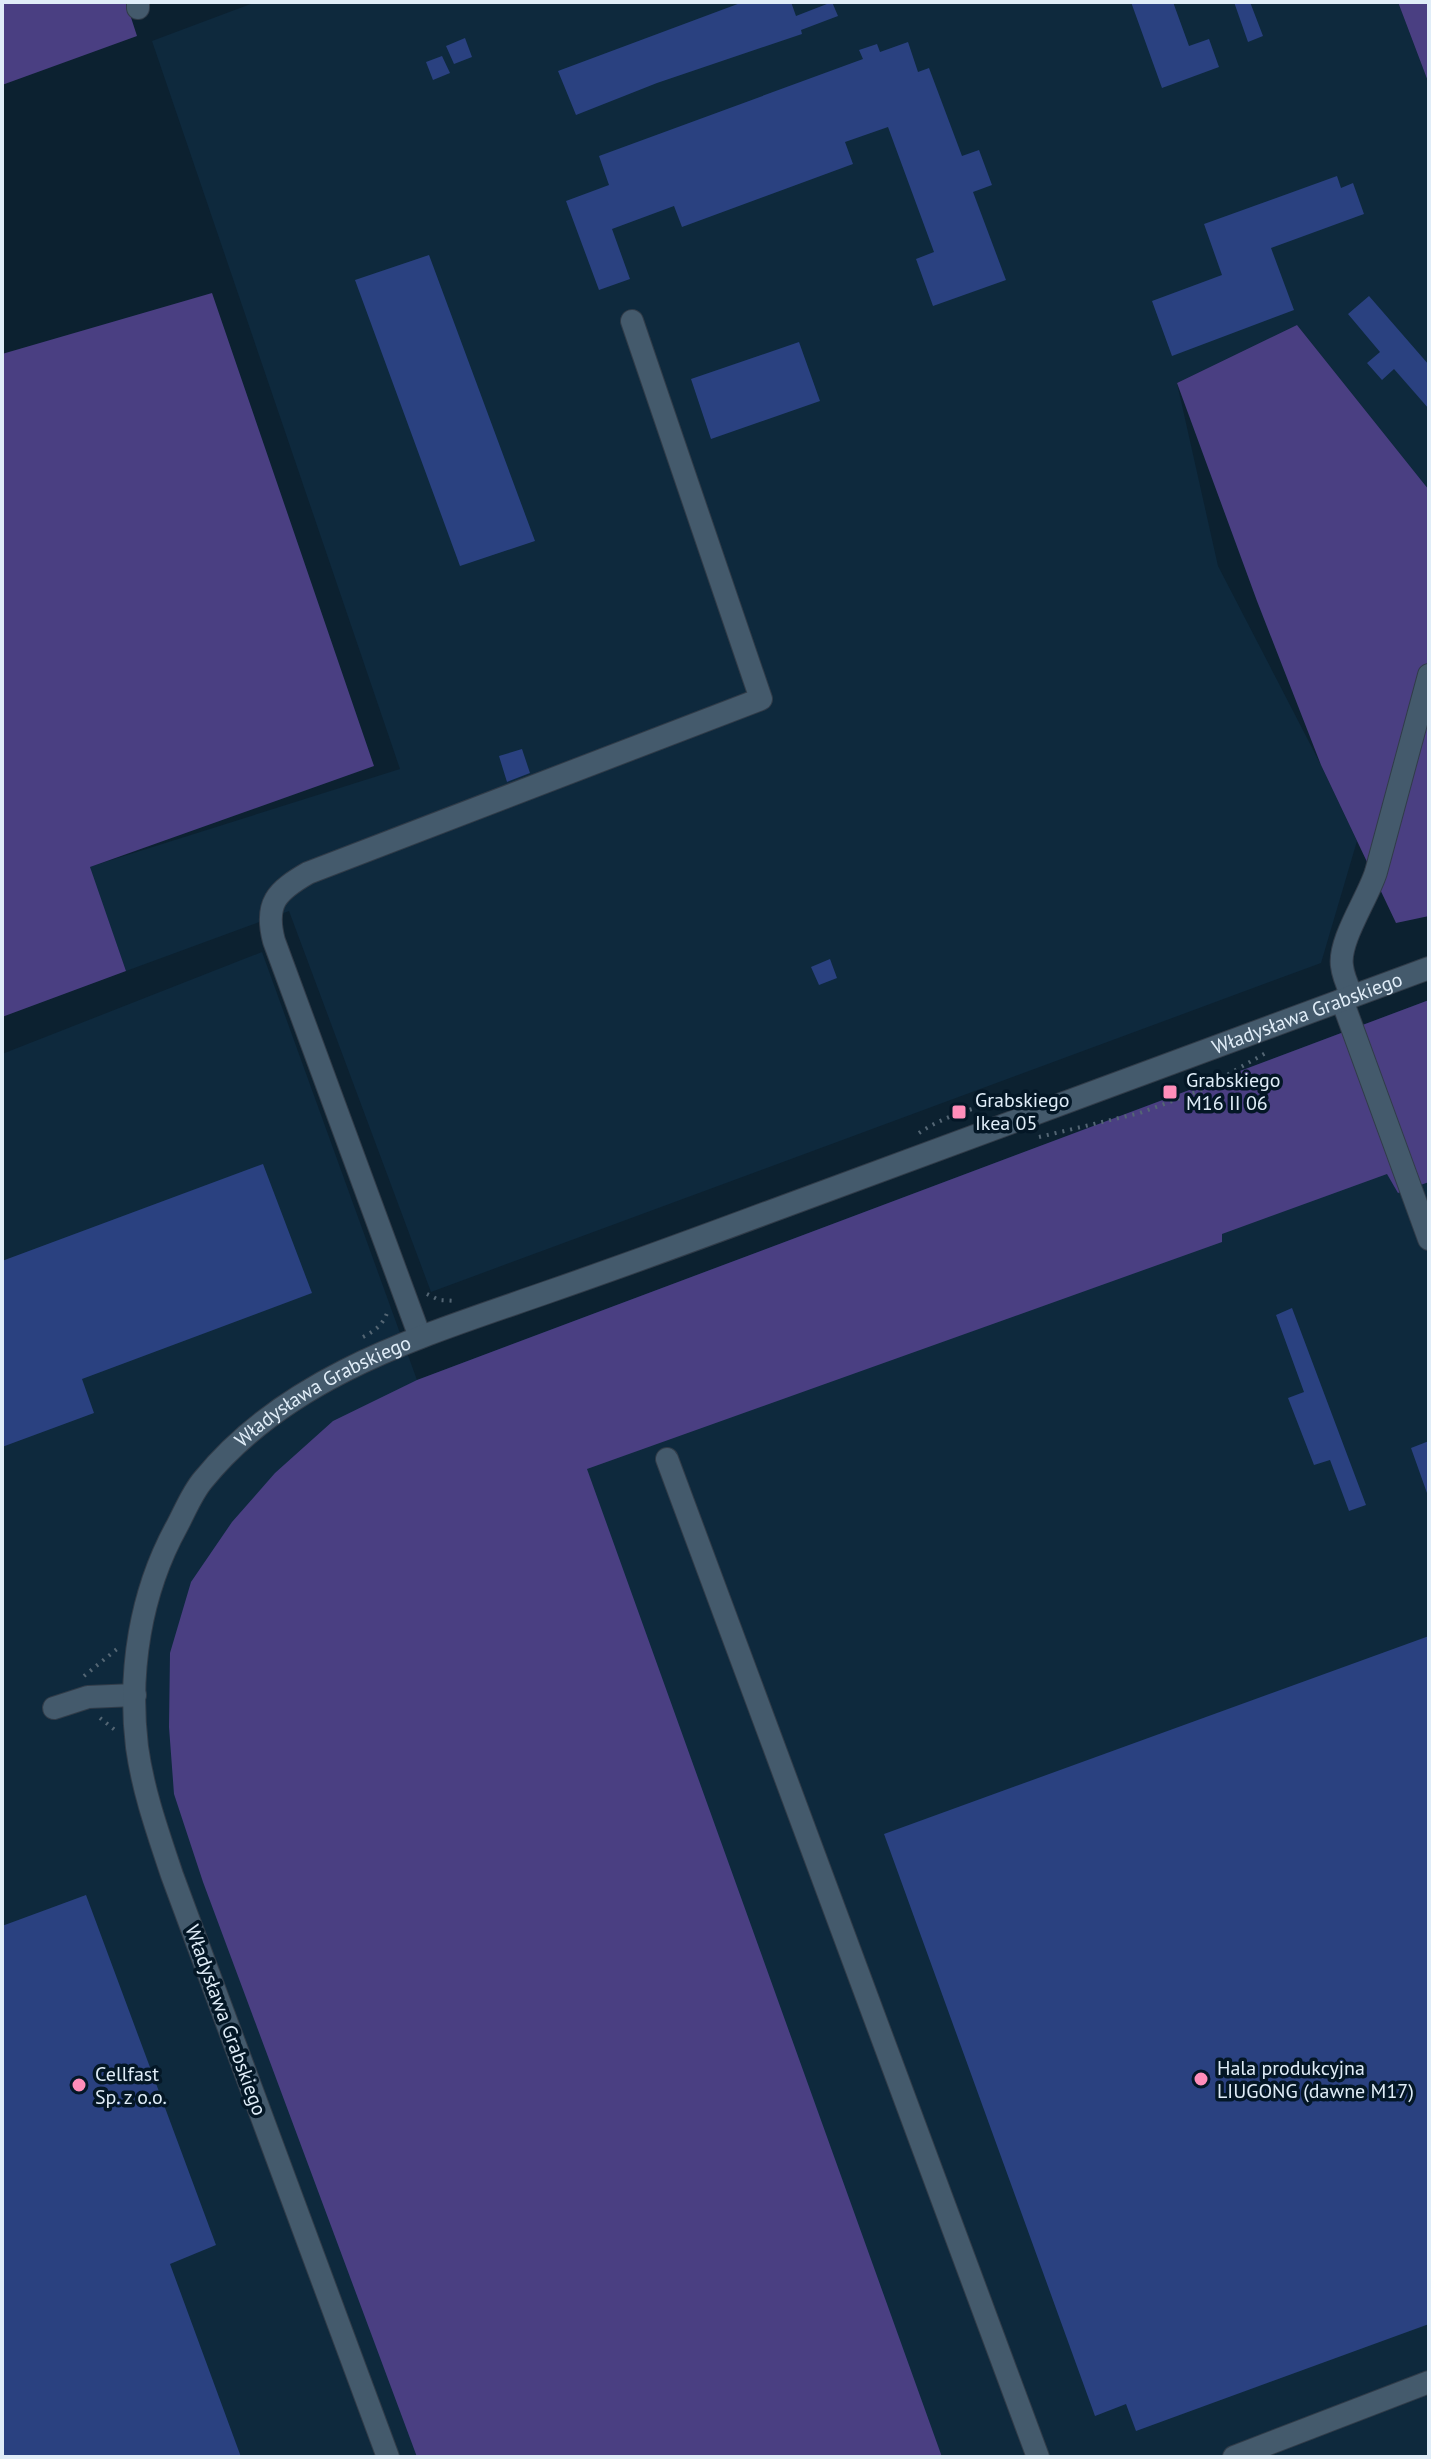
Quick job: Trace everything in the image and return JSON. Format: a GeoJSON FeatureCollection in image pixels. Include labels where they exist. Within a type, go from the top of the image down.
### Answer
{"type":"FeatureCollection","features":[{"type":"Feature","properties":{"kind":"street"},"geometry":{"type":"LineString","coordinates":[[420,1337],[274,941],[269,923],[271,907],[278,893],[308,873],[761,699],[632,321]]}},
{"type":"Feature","properties":{"kind":"street"},"geometry":{"type":"LineString","coordinates":[[1429,675],[1376,872],[1342,951],[1347,998],[1425,1213],[1429,1239]]}},
{"type":"Feature","properties":{"kind":"street","name":"Władysława Grabskiego"},"geometry":{"type":"LineString","coordinates":[[388,2457],[172,1875],[152,1812],[138,1751],[135,1695],[139,1637],[157,1569],[200,1483],[248,1431],[311,1387],[420,1337],[628,1264],[1429,968]]}},
{"type":"Feature","properties":{"kind":"street"},"geometry":{"type":"LineString","coordinates":[[667,1459],[1038,2457]]}},
{"type":"Feature","properties":{"kind":"street"},"geometry":{"type":"LineString","coordinates":[[54,1708],[88,1697],[135,1695]]}},
{"type":"Feature","properties":{"kind":"street"},"geometry":{"type":"LineString","coordinates":[[1234,2457],[1429,2382]]}},
{"type":"Feature","properties":{"kind":"path"},"geometry":{"type":"LineString","coordinates":[[1038,1137],[1140,1113],[1199,1091],[1275,1048]]}},
{"type":"Feature","properties":{"kind":"shaded area"},"geometry":{"type":"Polygon","coordinates":[[[2,2],[126,2],[137,36],[2,85],[2,2]]]}},
{"type":"Feature","properties":{"kind":"shaded area"},"geometry":{"type":"Polygon","coordinates":[[[256,2],[1398,2],[1429,84],[1429,490],[1297,325],[1177,383],[1218,566],[1357,841],[1321,963],[431,1292],[289,911],[126,971],[89,867],[400,769],[152,41],[256,2]]]}},
{"type":"Feature","properties":{"kind":"shaded area"},"geometry":{"type":"Polygon","coordinates":[[[1398,2],[1429,2],[1429,84],[1398,2]]]}},
{"type":"Feature","properties":{"kind":"shaded area"},"geometry":{"type":"Polygon","coordinates":[[[212,293],[374,766],[90,867],[126,971],[2,1017],[2,354],[212,293]]]}},
{"type":"Feature","properties":{"kind":"shaded area"},"geometry":{"type":"Polygon","coordinates":[[[1297,325],[1429,490],[1429,916],[1396,923],[1321,765],[1177,383],[1297,325]]]}},
{"type":"Feature","properties":{"kind":"shaded area"},"geometry":{"type":"Polygon","coordinates":[[[262,952],[417,1380],[1429,1000],[1429,2457],[2,2457],[2,1054],[262,952]]]}},
{"type":"Feature","properties":{"kind":"shaded area"},"geometry":{"type":"Polygon","coordinates":[[[1429,1000],[1429,1182],[1398,1193],[1387,1174],[1222,1234],[1222,1242],[587,1469],[942,2457],[417,2457],[203,1882],[174,1794],[169,1727],[170,1653],[191,1582],[232,1522],[275,1473],[333,1421],[417,1380],[1429,1000]]]}},
{"type":"Feature","properties":{"kind":"building"},"geometry":{"type":"Polygon","coordinates":[[[743,2],[791,2],[796,16],[832,2],[838,16],[801,30],[802,34],[657,83],[576,115],[558,71],[743,2]]]}},
{"type":"Feature","properties":{"kind":"building"},"geometry":{"type":"Polygon","coordinates":[[[1131,2],[1173,2],[1189,46],[1209,39],[1219,67],[1162,88],[1131,2]]]}},
{"type":"Feature","properties":{"kind":"building"},"geometry":{"type":"Polygon","coordinates":[[[1234,2],[1250,2],[1263,36],[1248,42],[1234,2]]]}},
{"type":"Feature","properties":{"kind":"building"},"geometry":{"type":"Polygon","coordinates":[[[465,38],[472,57],[454,64],[446,46],[465,38]]]}},
{"type":"Feature","properties":{"kind":"building"},"geometry":{"type":"Polygon","coordinates":[[[908,42],[918,72],[929,68],[962,156],[979,150],[992,185],[973,192],[1006,280],[933,306],[916,259],[934,252],[888,127],[845,142],[853,164],[682,227],[674,206],[612,229],[630,279],[599,290],[566,201],[609,185],[599,156],[863,59],[859,50],[877,44],[880,52],[908,42]]]}},
{"type":"Feature","properties":{"kind":"building"},"geometry":{"type":"Polygon","coordinates":[[[442,56],[450,73],[433,80],[426,62],[442,56]]]}},
{"type":"Feature","properties":{"kind":"building"},"geometry":{"type":"Polygon","coordinates":[[[1337,176],[1341,188],[1353,183],[1364,214],[1271,248],[1294,310],[1172,356],[1152,301],[1222,275],[1204,224],[1337,176]]]}},
{"type":"Feature","properties":{"kind":"building"},"geometry":{"type":"Polygon","coordinates":[[[429,255],[535,541],[460,566],[355,280],[429,255]]]}},
{"type":"Feature","properties":{"kind":"building"},"geometry":{"type":"Polygon","coordinates":[[[1369,296],[1429,365],[1429,409],[1394,369],[1382,380],[1367,363],[1380,352],[1348,314],[1369,296]]]}},
{"type":"Feature","properties":{"kind":"building"},"geometry":{"type":"Polygon","coordinates":[[[799,342],[820,401],[711,439],[691,379],[799,342]]]}},
{"type":"Feature","properties":{"kind":"building"},"geometry":{"type":"Polygon","coordinates":[[[522,749],[530,773],[507,782],[499,756],[522,749]]]}},
{"type":"Feature","properties":{"kind":"building"},"geometry":{"type":"Polygon","coordinates":[[[830,959],[837,978],[819,985],[811,967],[830,959]]]}},
{"type":"Feature","properties":{"kind":"building"},"geometry":{"type":"Polygon","coordinates":[[[263,1164],[312,1293],[82,1379],[94,1413],[2,1447],[2,1261],[263,1164]]]}},
{"type":"Feature","properties":{"kind":"building"},"geometry":{"type":"Polygon","coordinates":[[[1292,1308],[1366,1505],[1349,1511],[1330,1460],[1314,1465],[1288,1398],[1304,1392],[1276,1315],[1292,1308]]]}},
{"type":"Feature","properties":{"kind":"building"},"geometry":{"type":"Polygon","coordinates":[[[1429,1441],[1429,1492],[1427,1493],[1411,1448],[1429,1441]]]}},
{"type":"Feature","properties":{"kind":"building","name":"Hala produkcyjna LIUGONG (dawne M17)"},"geometry":{"type":"Polygon","coordinates":[[[1429,1636],[1429,2324],[1136,2431],[1126,2404],[1095,2416],[884,1834],[1429,1636]]]}},
{"type":"Feature","properties":{"kind":"building","name":"Cellfast Sp. z o.o."},"geometry":{"type":"Polygon","coordinates":[[[86,1895],[216,2245],[170,2264],[241,2457],[2,2457],[2,1926],[86,1895]]]}},
{"type":"Feature","properties":{"kind":"place","name":"Grabskiego M16 II 06"},"geometry":{"type":"Point","coordinates":[1170,1092]}},
{"type":"Feature","properties":{"kind":"place","name":"Grabskiego Ikea 05"},"geometry":{"type":"Point","coordinates":[959,1112]}},
{"type":"Feature","properties":{"kind":"place","name":"Hala produkcyjna LIUGONG (dawne M17)"},"geometry":{"type":"Point","coordinates":[1201,2079]}},
{"type":"Feature","properties":{"kind":"place","name":"Cellfast Sp. z o.o."},"geometry":{"type":"Point","coordinates":[79,2085]}}]}
